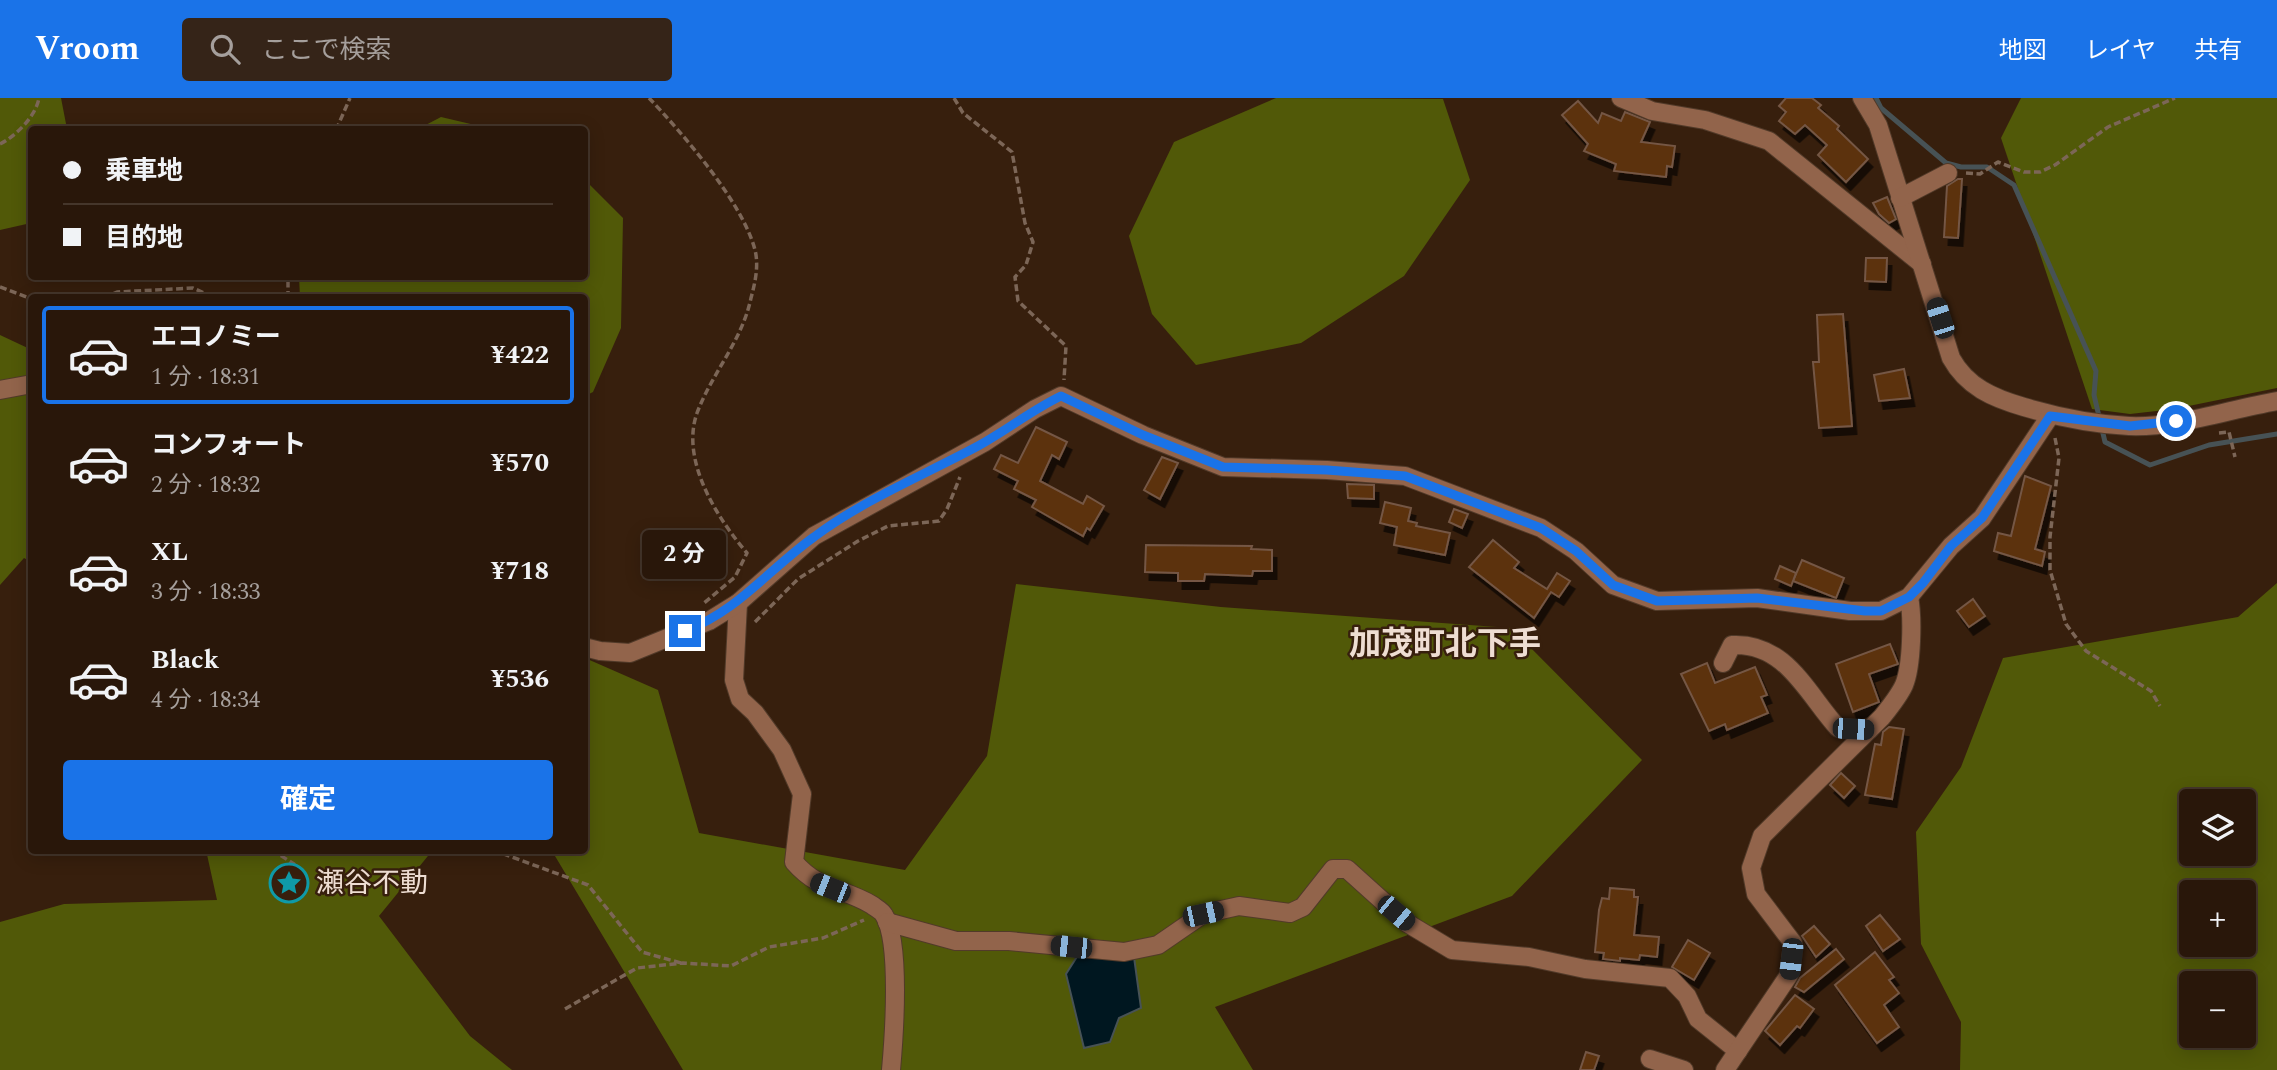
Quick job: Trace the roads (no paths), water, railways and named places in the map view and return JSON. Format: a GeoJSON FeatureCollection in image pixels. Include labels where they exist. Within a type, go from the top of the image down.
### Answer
{"type":"FeatureCollection","features":[{"type":"Feature","properties":{"kind":"street"},"geometry":{"type":"LineString","coordinates":[[1621,98],[1652,111],[1705,120],[1769,141],[1922,264]]}},
{"type":"Feature","properties":{"kind":"street"},"geometry":{"type":"LineString","coordinates":[[1862,98],[1878,125],[1951,358],[1958,371],[1984,393],[2050,416],[2130,426],[2176,421],[2277,401]]}},
{"type":"Feature","properties":{"kind":"street"},"geometry":{"type":"LineString","coordinates":[[1900,198],[1948,173]]}},
{"type":"Feature","properties":{"kind":"street"},"geometry":{"type":"LineString","coordinates":[[0,390],[28,385]]}},
{"type":"Feature","properties":{"kind":"street"},"geometry":{"type":"LineString","coordinates":[[588,648],[630,653],[699,625],[738,603],[814,536],[1061,396],[1143,435],[1223,467],[1327,470],[1405,476],[1541,528],[1576,551],[1613,585],[1657,601],[1757,598],[1850,611],[1881,611],[1909,597],[1951,546],[1982,518],[2050,416]]}},
{"type":"Feature","properties":{"kind":"street"},"geometry":{"type":"LineString","coordinates":[[1725,1070],[1789,975],[1793,943],[1756,894],[1751,868],[1762,836],[1882,717],[1905,683],[1912,614],[1909,597]]}},
{"type":"Feature","properties":{"kind":"street"},"geometry":{"type":"LineString","coordinates":[[738,603],[734,680],[740,699],[755,713],[782,750],[803,794],[794,862],[809,880],[870,904],[884,914],[887,922],[893,954],[891,1070]]}},
{"type":"Feature","properties":{"kind":"street"},"geometry":{"type":"LineString","coordinates":[[1723,663],[1732,645],[1751,644],[1776,656],[1801,679],[1838,728],[1869,730]]}},
{"type":"Feature","properties":{"kind":"street"},"geometry":{"type":"LineString","coordinates":[[887,922],[956,941],[1009,940],[1124,952],[1158,945],[1203,914],[1239,906],[1290,913],[1303,907],[1332,869],[1347,869],[1408,922],[1452,950],[1530,957],[1585,969],[1670,978],[1687,996],[1698,1018],[1738,1051]]}},
{"type":"Feature","properties":{"kind":"street"},"geometry":{"type":"LineString","coordinates":[[1650,1059],[1684,1070]]}},
{"type":"Feature","properties":{"kind":"water"},"geometry":{"type":"Polygon","coordinates":[[[1080,952],[1134,957],[1141,1008],[1119,1018],[1110,1042],[1084,1048],[1066,974],[1080,952]]]}},
{"type":"Feature","properties":{"kind":"waterway"},"geometry":{"type":"LineString","coordinates":[[1876,98],[1881,108],[1946,163],[1961,167],[1987,167],[2014,185],[2096,371],[2094,395],[2105,442],[2150,465],[2209,445],[2277,434]]}},
{"type":"Feature","properties":{"kind":"place","name":"瀬谷不動"},"geometry":{"type":"Point","coordinates":[289,883]}},
{"type":"Feature","properties":{"kind":"district","name":"加茂町北下手"},"geometry":{"type":"Point","coordinates":[1445,644]}}]}
